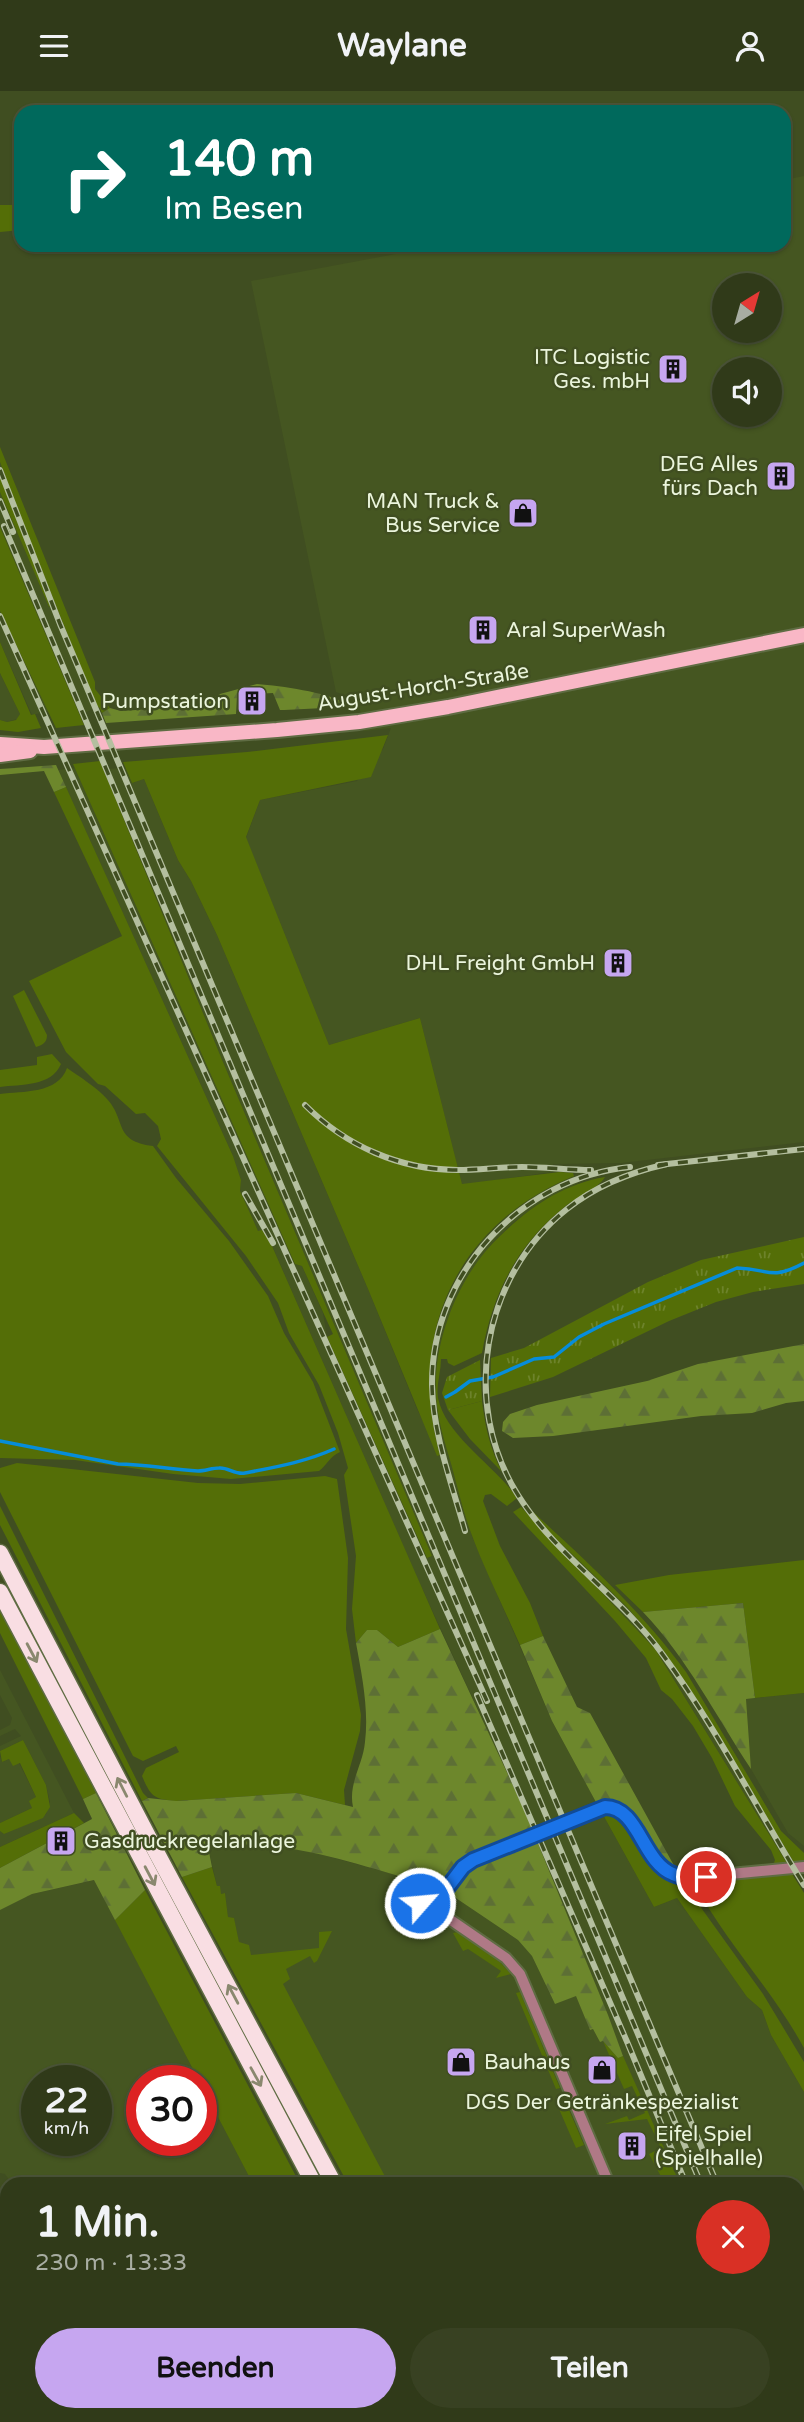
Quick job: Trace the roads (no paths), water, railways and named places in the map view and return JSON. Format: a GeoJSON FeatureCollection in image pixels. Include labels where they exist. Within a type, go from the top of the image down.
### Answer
{"type":"FeatureCollection","features":[{"type":"Feature","properties":{"kind":"highway"},"geometry":{"type":"LineString","coordinates":[[0,1553],[330,2177]]}},
{"type":"Feature","properties":{"kind":"highway"},"geometry":{"type":"LineString","coordinates":[[0,1592],[310,2177]]}},
{"type":"Feature","properties":{"kind":"highway"},"geometry":{"type":"LineString","coordinates":[[304,2166],[306,2177]]}},
{"type":"Feature","properties":{"kind":"main road","name":"August-Horch-Straße"},"geometry":{"type":"LineString","coordinates":[[0,755],[44,747],[277,730],[381,718],[804,635]]}},
{"type":"Feature","properties":{"kind":"main road","name":"August-Horch-Straße"},"geometry":{"type":"LineString","coordinates":[[0,744],[44,747]]}},
{"type":"Feature","properties":{"kind":"street"},"geometry":{"type":"LineString","coordinates":[[441,1896],[470,1861],[605,1807],[614,1808],[625,1815],[654,1861],[674,1875],[706,1877],[804,1867]]}},
{"type":"Feature","properties":{"kind":"street"},"geometry":{"type":"LineString","coordinates":[[435,1894],[441,1896],[447,1906],[444,1916],[435,1922],[422,1916],[419,1910],[424,1897],[435,1894]]}},
{"type":"Feature","properties":{"kind":"street"},"geometry":{"type":"LineString","coordinates":[[444,1916],[506,1958],[520,1974],[606,2177]]}},
{"type":"Feature","properties":{"kind":"waterway"},"geometry":{"type":"LineString","coordinates":[[446,1397],[470,1381],[493,1377],[534,1359],[554,1357],[579,1337],[604,1324],[737,1268],[777,1273],[804,1263]]}},
{"type":"Feature","properties":{"kind":"waterway"},"geometry":{"type":"LineString","coordinates":[[0,1441],[118,1464],[198,1471],[222,1468],[241,1473],[290,1464],[334,1449]]}},
{"type":"Feature","properties":{"kind":"railway"},"geometry":{"type":"LineString","coordinates":[[0,470],[60,624],[714,2177]]}},
{"type":"Feature","properties":{"kind":"railway"},"geometry":{"type":"LineString","coordinates":[[0,501],[13,532]]}},
{"type":"Feature","properties":{"kind":"railway"},"geometry":{"type":"LineString","coordinates":[[4,526],[698,2177]]}},
{"type":"Feature","properties":{"kind":"railway"},"geometry":{"type":"LineString","coordinates":[[0,616],[487,1701]]}},
{"type":"Feature","properties":{"kind":"railway"},"geometry":{"type":"LineString","coordinates":[[305,1105],[321,1120],[356,1144],[415,1166],[458,1170],[522,1167],[591,1170]]}},
{"type":"Feature","properties":{"kind":"railway"},"geometry":{"type":"LineString","coordinates":[[658,1165],[804,1149]]}},
{"type":"Feature","properties":{"kind":"railway"},"geometry":{"type":"LineString","coordinates":[[667,1164],[615,1181],[578,1201],[538,1237],[515,1269],[499,1305],[489,1343],[486,1382],[489,1421],[500,1459],[518,1495],[551,1537],[628,1614],[663,1655],[719,1739],[804,1885]]}},
{"type":"Feature","properties":{"kind":"railway"},"geometry":{"type":"LineString","coordinates":[[465,1531],[444,1459],[433,1404],[436,1344],[447,1306],[465,1270],[489,1239],[519,1212],[553,1190],[590,1175],[630,1167]]}},
{"type":"Feature","properties":{"kind":"railway"},"geometry":{"type":"LineString","coordinates":[[245,1194],[273,1243]]}},
{"type":"Feature","properties":{"kind":"railway"},"geometry":{"type":"LineString","coordinates":[[477,1695],[683,2177]]}},
{"type":"Feature","properties":{"kind":"place","name":"ITC Logistic Ges. mbH"},"geometry":{"type":"Point","coordinates":[673,369]}},
{"type":"Feature","properties":{"kind":"place","name":"DEG Alles fürs Dach"},"geometry":{"type":"Point","coordinates":[781,476]}},
{"type":"Feature","properties":{"kind":"place","name":"MAN Truck & Bus Service"},"geometry":{"type":"Point","coordinates":[523,513]}},
{"type":"Feature","properties":{"kind":"place","name":"Aral SuperWash"},"geometry":{"type":"Point","coordinates":[483,630]}},
{"type":"Feature","properties":{"kind":"place","name":"Pumpstation"},"geometry":{"type":"Point","coordinates":[252,701]}},
{"type":"Feature","properties":{"kind":"place","name":"DHL Freight GmbH"},"geometry":{"type":"Point","coordinates":[618,963]}},
{"type":"Feature","properties":{"kind":"place","name":"Gasdruckregelanlage"},"geometry":{"type":"Point","coordinates":[61,1841]}},
{"type":"Feature","properties":{"kind":"place","name":"Bauhaus"},"geometry":{"type":"Point","coordinates":[461,2062]}},
{"type":"Feature","properties":{"kind":"place","name":"DGS Der Getränkespezialist"},"geometry":{"type":"Point","coordinates":[602,2070]}},
{"type":"Feature","properties":{"kind":"place","name":"Eifel Spiel (Spielhalle)"},"geometry":{"type":"Point","coordinates":[632,2146]}}]}
